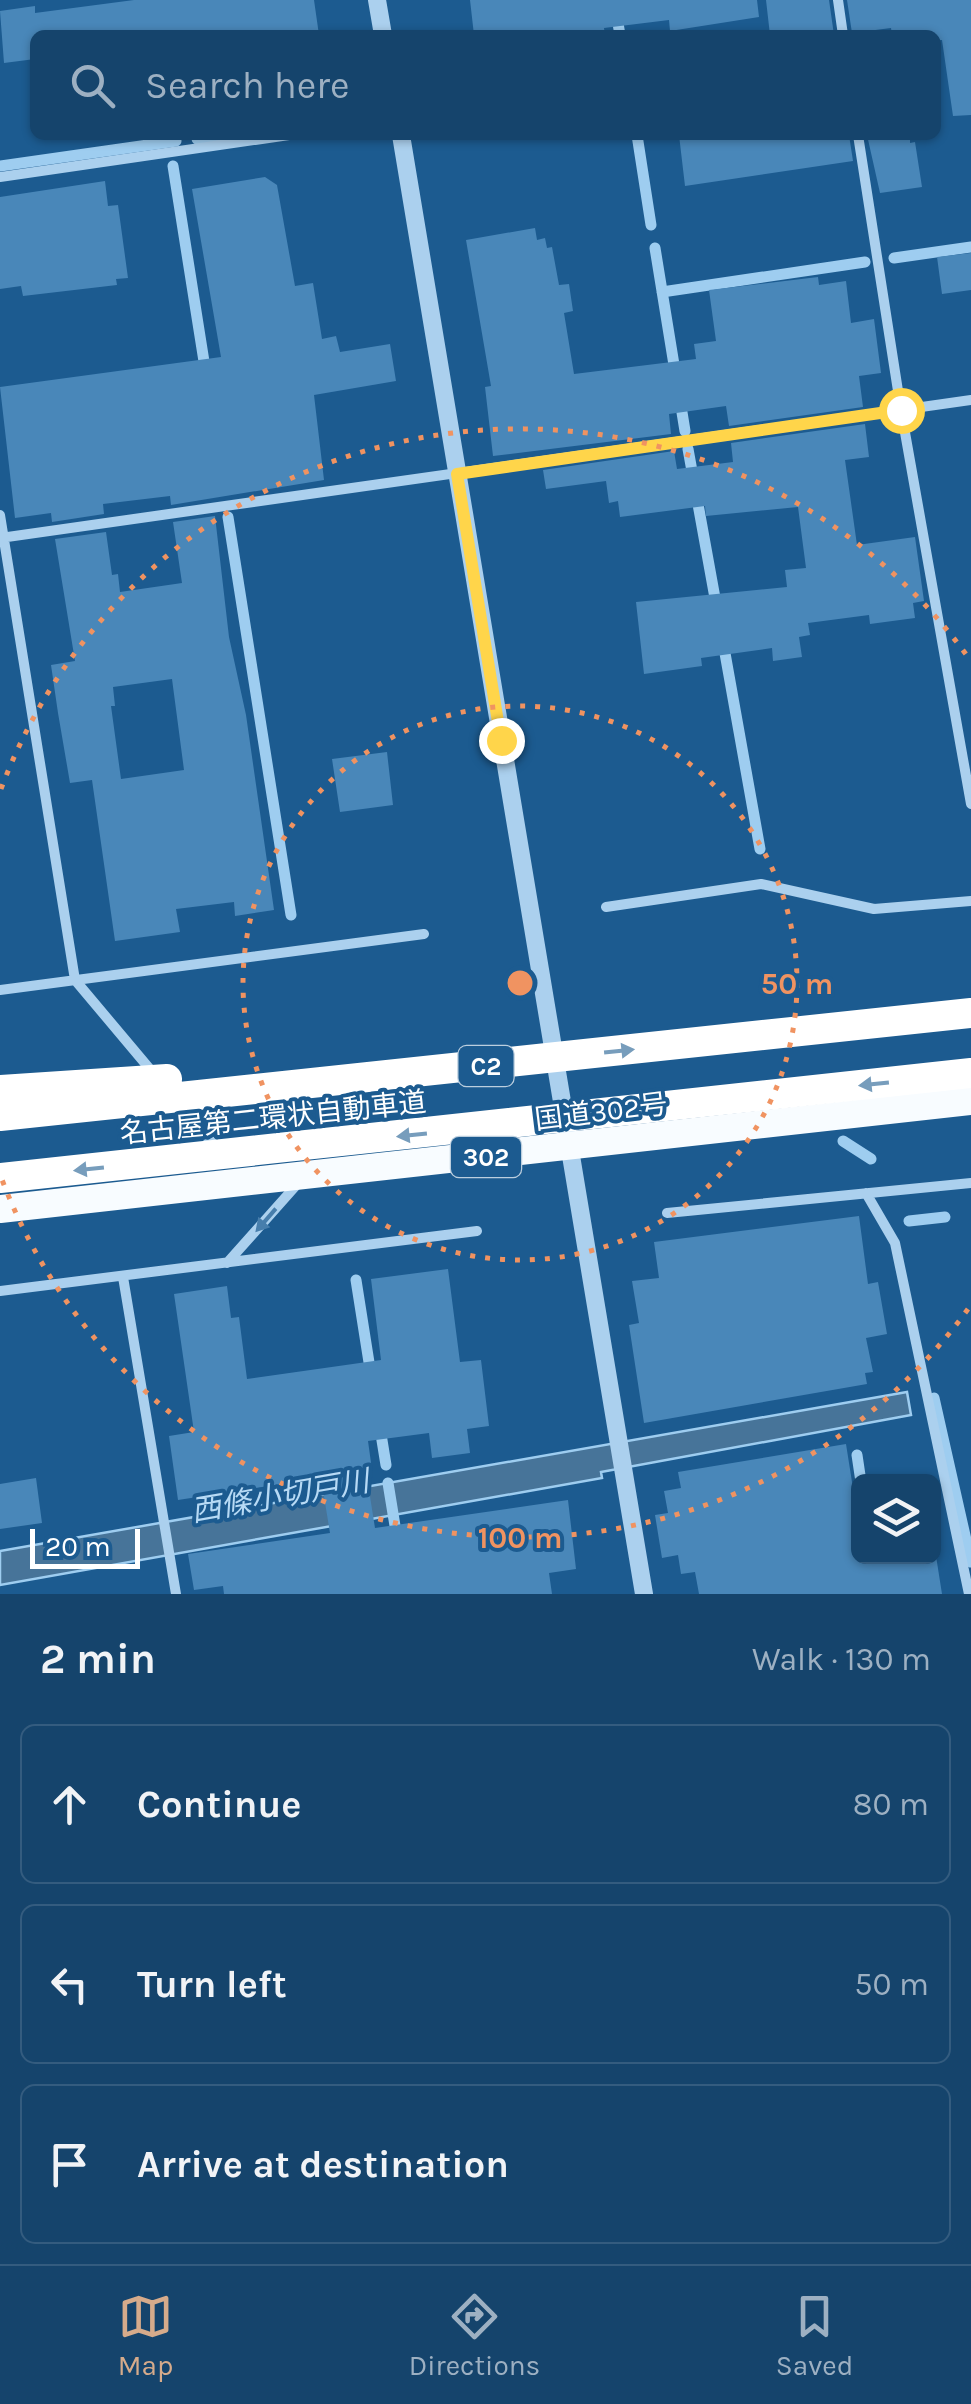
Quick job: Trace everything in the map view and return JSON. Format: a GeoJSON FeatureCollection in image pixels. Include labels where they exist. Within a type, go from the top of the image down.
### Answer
{"type":"FeatureCollection","features":[{"type":"Feature","properties":{"kind":"highway","name":"名古屋第二環状自動車道"},"geometry":{"type":"LineString","coordinates":[[0,1116],[971,1013]]}},
{"type":"Feature","properties":{"kind":"highway"},"geometry":{"type":"LineString","coordinates":[[0,1090],[497,1065]]}},
{"type":"Feature","properties":{"kind":"highway","name":"名古屋第二環状自動車道"},"geometry":{"type":"LineString","coordinates":[[0,1178],[971,1073]]}},
{"type":"Feature","properties":{"kind":"highway","name":"国道302号"},"geometry":{"type":"LineString","coordinates":[[0,1209],[971,1101]]}},
{"type":"Feature","properties":{"kind":"street"},"geometry":{"type":"LineString","coordinates":[[377,0],[382,30]]}},
{"type":"Feature","properties":{"kind":"street"},"geometry":{"type":"LineString","coordinates":[[838,0],[842,30]]}},
{"type":"Feature","properties":{"kind":"street"},"geometry":{"type":"LineString","coordinates":[[0,178],[255,140]]}},
{"type":"Feature","properties":{"kind":"street"},"geometry":{"type":"LineString","coordinates":[[403,140],[644,1594]]}},
{"type":"Feature","properties":{"kind":"street"},"geometry":{"type":"LineString","coordinates":[[859,140],[901,410],[971,804]]}},
{"type":"Feature","properties":{"kind":"street"},"geometry":{"type":"LineString","coordinates":[[2,538],[971,400]]}},
{"type":"Feature","properties":{"kind":"street"},"geometry":{"type":"LineString","coordinates":[[0,515],[75,980],[245,1182]]}},
{"type":"Feature","properties":{"kind":"street"},"geometry":{"type":"LineString","coordinates":[[606,907],[761,884],[874,909],[971,901]]}},
{"type":"Feature","properties":{"kind":"street"},"geometry":{"type":"LineString","coordinates":[[0,990],[424,934]]}},
{"type":"Feature","properties":{"kind":"street"},"geometry":{"type":"LineString","coordinates":[[227,1264],[304,1176]]}},
{"type":"Feature","properties":{"kind":"street"},"geometry":{"type":"LineString","coordinates":[[667,1212],[971,1183]]}},
{"type":"Feature","properties":{"kind":"street"},"geometry":{"type":"LineString","coordinates":[[866,1193],[895,1243],[969,1594]]}},
{"type":"Feature","properties":{"kind":"street"},"geometry":{"type":"LineString","coordinates":[[0,1291],[476,1231]]}},
{"type":"Feature","properties":{"kind":"street"},"geometry":{"type":"LineString","coordinates":[[123,1277],[176,1594]]}},
{"type":"Feature","properties":{"kind":"water"},"geometry":{"type":"Polygon","coordinates":[[[907,1392],[911,1415],[601,1472],[602,1478],[0,1585],[0,1551],[907,1392]]]}},
{"type":"Feature","properties":{"kind":"building"},"geometry":{"type":"Polygon","coordinates":[[[134,0],[314,0],[318,30],[30,30],[30,60],[4,63],[0,11],[35,6],[35,13],[134,0]]]}},
{"type":"Feature","properties":{"kind":"building"},"geometry":{"type":"Polygon","coordinates":[[[470,0],[757,0],[759,17],[676,30],[670,30],[669,20],[604,30],[473,30],[470,0]]]}},
{"type":"Feature","properties":{"kind":"building"},"geometry":{"type":"Polygon","coordinates":[[[766,0],[829,0],[833,30],[769,30],[766,0]]]}},
{"type":"Feature","properties":{"kind":"building"},"geometry":{"type":"Polygon","coordinates":[[[847,0],[971,0],[971,115],[953,116],[941,30],[852,30],[847,0]]]}},
{"type":"Feature","properties":{"kind":"building"},"geometry":{"type":"Polygon","coordinates":[[[680,140],[850,140],[853,161],[685,186],[680,140]]]}},
{"type":"Feature","properties":{"kind":"building"},"geometry":{"type":"Polygon","coordinates":[[[868,140],[915,142],[922,187],[880,193],[868,140]]]}},
{"type":"Feature","properties":{"kind":"building"},"geometry":{"type":"Polygon","coordinates":[[[265,177],[277,185],[295,286],[313,283],[322,339],[336,336],[340,352],[390,344],[396,381],[314,395],[324,480],[171,505],[170,496],[103,504],[104,514],[52,522],[51,513],[15,518],[0,387],[221,357],[192,189],[265,177]]]}},
{"type":"Feature","properties":{"kind":"building"},"geometry":{"type":"Polygon","coordinates":[[[105,181],[108,206],[118,205],[128,278],[116,279],[117,285],[23,296],[21,286],[0,289],[0,197],[105,181]]]}},
{"type":"Feature","properties":{"kind":"building"},"geometry":{"type":"Polygon","coordinates":[[[535,228],[537,240],[545,238],[547,248],[552,247],[559,285],[569,284],[573,311],[564,313],[574,374],[696,359],[694,344],[716,341],[709,290],[818,277],[819,285],[846,281],[851,323],[874,319],[881,373],[859,376],[863,407],[729,426],[726,406],[669,414],[671,434],[493,456],[485,387],[491,386],[466,240],[535,228]]]}},
{"type":"Feature","properties":{"kind":"building"},"geometry":{"type":"Polygon","coordinates":[[[971,253],[971,290],[942,294],[937,257],[971,253]]]}},
{"type":"Feature","properties":{"kind":"building"},"geometry":{"type":"Polygon","coordinates":[[[865,424],[869,457],[845,460],[857,545],[915,537],[924,601],[913,603],[915,618],[870,624],[869,615],[808,623],[810,635],[799,637],[802,657],[773,661],[772,648],[701,658],[702,666],[644,674],[636,602],[787,587],[785,570],[806,568],[798,507],[706,516],[705,506],[620,517],[618,501],[609,503],[606,481],[546,489],[543,470],[674,451],[677,469],[733,462],[731,443],[865,424]]]}},
{"type":"Feature","properties":{"kind":"building"},"geometry":{"type":"Polygon","coordinates":[[[215,516],[229,637],[246,715],[274,910],[235,916],[234,902],[176,909],[180,932],[115,941],[92,780],[70,783],[58,713],[51,665],[75,661],[55,539],[106,532],[112,575],[118,574],[120,592],[182,583],[173,522],[215,516]],[[172,679],[113,687],[115,706],[111,706],[121,779],[184,770],[172,679]]]}},
{"type":"Feature","properties":{"kind":"building"},"geometry":{"type":"Polygon","coordinates":[[[387,752],[393,805],[340,812],[332,759],[387,752]]]}},
{"type":"Feature","properties":{"kind":"building"},"geometry":{"type":"Polygon","coordinates":[[[859,1216],[868,1284],[878,1282],[887,1334],[866,1338],[873,1372],[865,1373],[867,1384],[644,1423],[629,1325],[639,1323],[632,1281],[659,1278],[654,1242],[859,1216]]]}},
{"type":"Feature","properties":{"kind":"building"},"geometry":{"type":"Polygon","coordinates":[[[448,1269],[460,1362],[481,1360],[489,1426],[467,1429],[470,1453],[432,1458],[429,1433],[368,1441],[372,1470],[366,1471],[375,1528],[568,1500],[576,1569],[549,1573],[552,1594],[224,1594],[223,1586],[194,1590],[188,1554],[330,1533],[321,1478],[178,1500],[169,1436],[194,1432],[174,1294],[227,1286],[231,1318],[239,1317],[247,1379],[381,1360],[371,1279],[448,1269]]]}},
{"type":"Feature","properties":{"kind":"building"},"geometry":{"type":"Polygon","coordinates":[[[846,1444],[851,1476],[851,1564],[937,1564],[942,1594],[699,1594],[695,1572],[681,1574],[678,1555],[662,1558],[655,1515],[668,1513],[664,1491],[681,1488],[678,1472],[846,1444]]]}},
{"type":"Feature","properties":{"kind":"building"},"geometry":{"type":"Polygon","coordinates":[[[36,1478],[42,1523],[0,1529],[0,1484],[36,1478]]]}},
{"type":"Feature","properties":{"kind":"waterway"},"geometry":{"type":"LineString","coordinates":[[614,0],[619,30]]}},
{"type":"Feature","properties":{"kind":"waterway"},"geometry":{"type":"LineString","coordinates":[[638,140],[651,225]]}},
{"type":"Feature","properties":{"kind":"waterway"},"geometry":{"type":"LineString","coordinates":[[0,166],[176,141]]}},
{"type":"Feature","properties":{"kind":"waterway"},"geometry":{"type":"LineString","coordinates":[[173,166],[206,374]]}},
{"type":"Feature","properties":{"kind":"waterway"},"geometry":{"type":"LineString","coordinates":[[894,258],[971,247]]}},
{"type":"Feature","properties":{"kind":"waterway"},"geometry":{"type":"LineString","coordinates":[[655,248],[676,377]]}},
{"type":"Feature","properties":{"kind":"waterway"},"geometry":{"type":"LineString","coordinates":[[662,292],[865,262]]}},
{"type":"Feature","properties":{"kind":"waterway"},"geometry":{"type":"LineString","coordinates":[[680,400],[685,431]]}},
{"type":"Feature","properties":{"kind":"waterway"},"geometry":{"type":"LineString","coordinates":[[688,449],[717,609]]}},
{"type":"Feature","properties":{"kind":"waterway"},"geometry":{"type":"LineString","coordinates":[[228,517],[291,915]]}},
{"type":"Feature","properties":{"kind":"waterway"},"geometry":{"type":"LineString","coordinates":[[723,642],[760,849]]}},
{"type":"Feature","properties":{"kind":"waterway"},"geometry":{"type":"LineString","coordinates":[[843,1141],[871,1159]]}},
{"type":"Feature","properties":{"kind":"waterway"},"geometry":{"type":"LineString","coordinates":[[909,1221],[945,1217]]}},
{"type":"Feature","properties":{"kind":"waterway"},"geometry":{"type":"LineString","coordinates":[[356,1280],[371,1375]]}},
{"type":"Feature","properties":{"kind":"waterway"},"geometry":{"type":"LineString","coordinates":[[934,1398],[971,1562]]}},
{"type":"Feature","properties":{"kind":"waterway"},"geometry":{"type":"LineString","coordinates":[[380,1428],[386,1465]]}},
{"type":"Feature","properties":{"kind":"waterway"},"geometry":{"type":"LineString","coordinates":[[857,1455],[860,1474]]}},
{"type":"Feature","properties":{"kind":"waterway"},"geometry":{"type":"LineString","coordinates":[[388,1483],[397,1538]]}},
{"type":"Feature","properties":{"kind":"route"},"geometry":{"type":"LineString","coordinates":[[501,740],[457,474],[901,410]]}},
{"type":"Feature","properties":{"kind":"water label","name":"西條小切戸川"},"geometry":{"type":"Point","coordinates":[280,1496]}}]}
